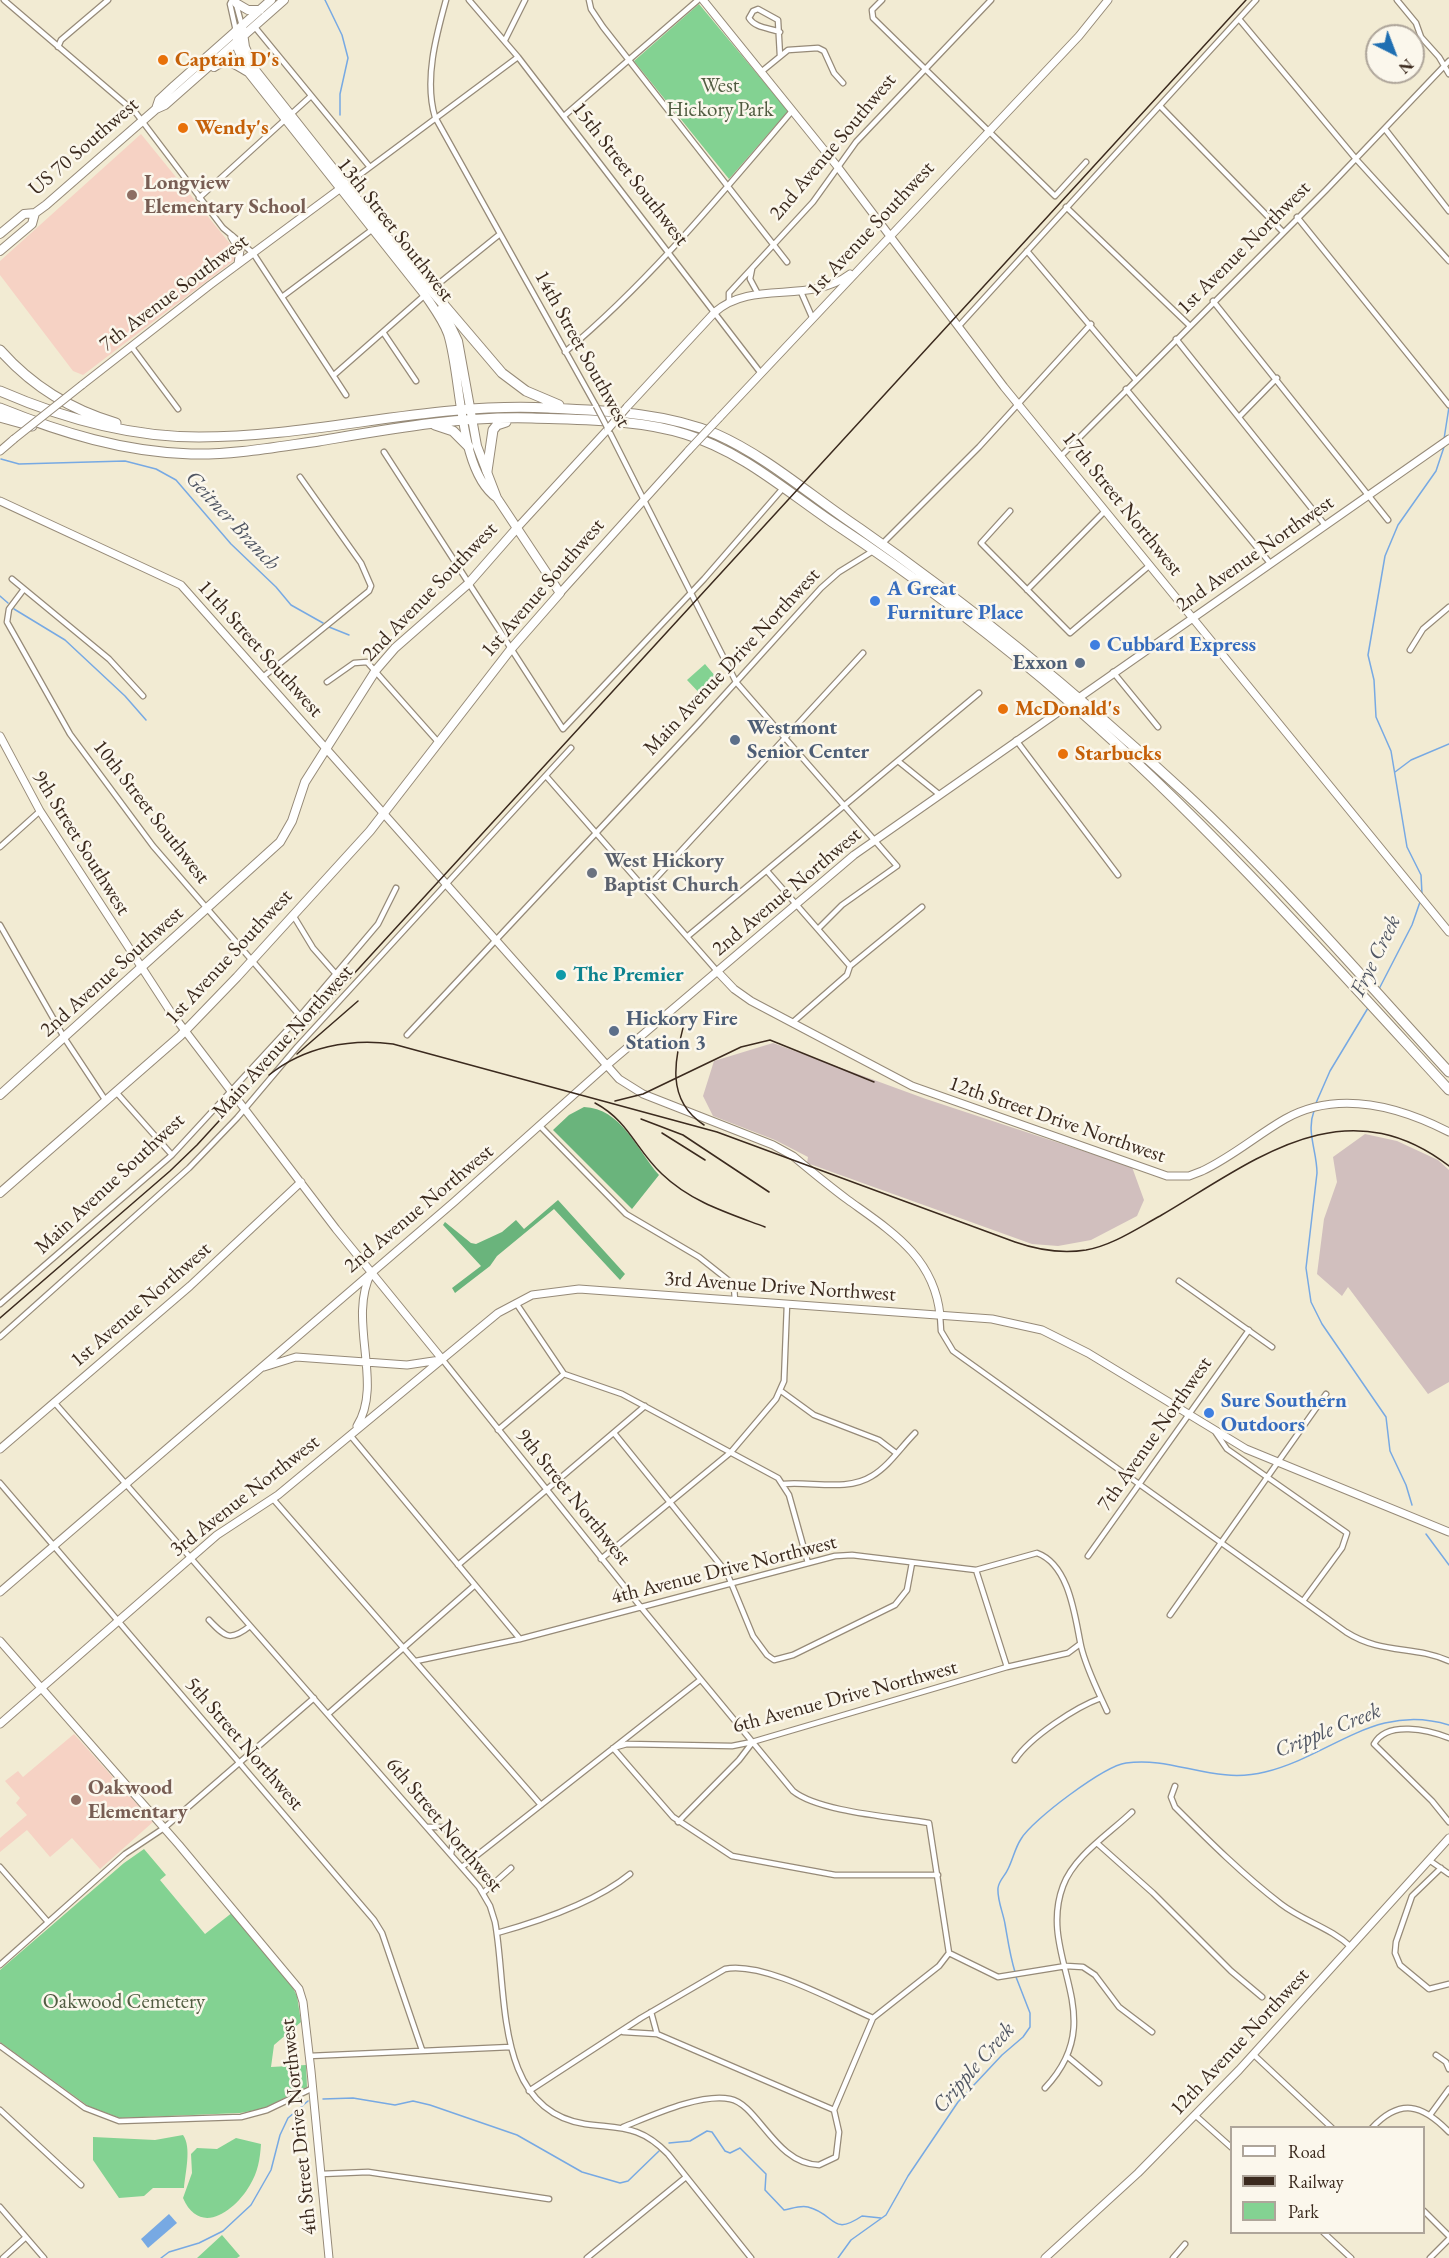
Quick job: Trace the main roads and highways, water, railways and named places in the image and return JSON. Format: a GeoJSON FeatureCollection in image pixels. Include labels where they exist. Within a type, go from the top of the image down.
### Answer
{"type":"FeatureCollection","features":[{"type":"Feature","properties":{"kind":"highway"},"geometry":{"type":"LineString","coordinates":[[421,278],[428,292],[482,352],[513,382],[541,399],[573,410]]}},
{"type":"Feature","properties":{"kind":"highway"},"geometry":{"type":"LineString","coordinates":[[0,350],[47,392],[92,415],[137,427],[213,433],[219,436]]}},
{"type":"Feature","properties":{"kind":"highway"},"geometry":{"type":"LineString","coordinates":[[0,391],[67,417],[113,428],[173,436],[219,436],[466,408],[573,410],[666,418],[716,434],[777,470],[1079,697],[1237,844],[1449,1072]]}},
{"type":"Feature","properties":{"kind":"highway"},"geometry":{"type":"LineString","coordinates":[[0,408],[80,437]]}},
{"type":"Feature","properties":{"kind":"highway"},"geometry":{"type":"LineString","coordinates":[[0,417],[144,450],[206,454],[262,450],[424,424],[530,418],[641,425],[685,433],[734,455],[878,547],[1070,703],[1228,852],[1449,1090]]}},
{"type":"Feature","properties":{"kind":"highway"},"geometry":{"type":"LineString","coordinates":[[487,471],[493,430],[503,422],[530,418]]}},
{"type":"Feature","properties":{"kind":"highway"},"geometry":{"type":"LineString","coordinates":[[424,424],[453,431],[469,447]]}},
{"type":"Feature","properties":{"kind":"main road","name":"US 70 Southwest"},"geometry":{"type":"LineString","coordinates":[[0,251],[32,224],[35,213],[156,109],[165,105],[182,91],[271,0]]}},
{"type":"Feature","properties":{"kind":"main road","name":"US 70 Southwest"},"geometry":{"type":"LineString","coordinates":[[156,109],[159,100],[284,0]]}},
{"type":"Feature","properties":{"kind":"main road","name":"17th Street Northwest"},"geometry":{"type":"LineString","coordinates":[[703,0],[837,166],[888,236],[1019,404],[1449,932]]}},
{"type":"Feature","properties":{"kind":"main road","name":"1st Avenue Southwest"},"geometry":{"type":"LineString","coordinates":[[0,1193],[184,1032],[252,960],[386,812],[511,649],[560,592],[760,372],[1077,38],[1108,0]]}},
{"type":"Feature","properties":{"kind":"main road"},"geometry":{"type":"LineString","coordinates":[[233,1],[251,11],[260,10]]}},
{"type":"Feature","properties":{"kind":"main road","name":"13th Street Southwest"},"geometry":{"type":"LineString","coordinates":[[240,33],[240,56],[249,72],[288,117],[428,292],[448,334],[466,408]]}},
{"type":"Feature","properties":{"kind":"main road","name":"13th Street Southwest"},"geometry":{"type":"LineString","coordinates":[[240,33],[252,65],[288,117]]}},
{"type":"Feature","properties":{"kind":"main road"},"geometry":{"type":"LineString","coordinates":[[182,91],[190,88],[221,62],[231,62],[249,72]]}},
{"type":"Feature","properties":{"kind":"main road","name":"7th Avenue Southwest"},"geometry":{"type":"LineString","coordinates":[[0,451],[131,346],[343,187]]}},
{"type":"Feature","properties":{"kind":"main road","name":"US 70 Southwest"},"geometry":{"type":"LineString","coordinates":[[0,234],[24,214],[35,213]]}},
{"type":"Feature","properties":{"kind":"main road","name":"13th Street Southwest"},"geometry":{"type":"LineString","coordinates":[[376,227],[421,278],[445,312],[456,334],[468,420],[469,447],[486,487],[497,498],[560,592]]}},
{"type":"Feature","properties":{"kind":"main road"},"geometry":{"type":"LineString","coordinates":[[232,237],[240,250],[238,264]]}},
{"type":"Feature","properties":{"kind":"main road","name":"2nd Avenue Southwest"},"geometry":{"type":"LineString","coordinates":[[0,1095],[208,910],[282,840],[292,821],[305,782],[325,747],[376,670],[395,648],[468,584],[715,312],[729,301],[758,294],[801,292],[831,285],[865,261]]}},
{"type":"Feature","properties":{"kind":"main road","name":"13th Street Southwest"},"geometry":{"type":"LineString","coordinates":[[468,420],[497,498]]}},
{"type":"Feature","properties":{"kind":"main road","name":"2nd Avenue Northwest"},"geometry":{"type":"LineString","coordinates":[[0,1592],[372,1272],[607,1065],[795,904],[875,840],[1449,439]]}},
{"type":"Feature","properties":{"kind":"main road","name":"11th Street Southwest"},"geometry":{"type":"LineString","coordinates":[[0,501],[174,580],[189,593],[325,747],[386,812],[622,1081],[643,1094],[779,1148],[898,1235],[912,1249],[928,1273],[937,1296],[940,1316]]}},
{"type":"Feature","properties":{"kind":"main road","name":"9th Street Southwest"},"geometry":{"type":"LineString","coordinates":[[0,736],[40,811],[141,970],[184,1032],[231,1089],[243,1110]]}},
{"type":"Feature","properties":{"kind":"main road","name":"12th Street Drive Northwest"},"geometry":{"type":"LineString","coordinates":[[717,971],[743,996],[912,1086],[1167,1176],[1189,1176],[1202,1171],[1286,1119],[1322,1105],[1349,1102],[1374,1105],[1417,1118],[1449,1131]]}},
{"type":"Feature","properties":{"kind":"main road","name":"9th Street Northwest"},"geometry":{"type":"LineString","coordinates":[[243,1110],[442,1359]]}},
{"type":"Feature","properties":{"kind":"main road","name":"1st Avenue Northwest"},"geometry":{"type":"LineString","coordinates":[[0,1449],[190,1286],[301,1182]]}},
{"type":"Feature","properties":{"kind":"main road"},"geometry":{"type":"LineString","coordinates":[[278,1204],[299,1192],[311,1196]]}},
{"type":"Feature","properties":{"kind":"main road"},"geometry":{"type":"LineString","coordinates":[[350,1435],[362,1418],[365,1408],[361,1305],[372,1272]]}},
{"type":"Feature","properties":{"kind":"main road","name":"3rd Avenue Drive Northwest"},"geometry":{"type":"LineString","coordinates":[[516,1303],[544,1292],[579,1289],[1008,1321],[1042,1329],[1088,1353],[1216,1433],[1277,1463],[1449,1532]]}},
{"type":"Feature","properties":{"kind":"main road","name":"3rd Avenue Northwest"},"geometry":{"type":"LineString","coordinates":[[0,1724],[233,1522],[273,1499],[498,1313],[516,1303]]}},
{"type":"Feature","properties":{"kind":"main road"},"geometry":{"type":"LineString","coordinates":[[259,1370],[275,1362],[296,1357],[407,1365],[442,1359]]}},
{"type":"Feature","properties":{"kind":"main road"},"geometry":{"type":"LineString","coordinates":[[0,1641],[41,1688]]}},
{"type":"Feature","properties":{"kind":"main road","name":"4th Street Drive Northwest"},"geometry":{"type":"LineString","coordinates":[[41,1688],[286,1971],[300,1992],[313,2088],[329,2258]]}},
{"type":"Feature","properties":{"kind":"main road","name":"12th Avenue Northwest"},"geometry":{"type":"LineString","coordinates":[[1049,2257],[1138,2173],[1253,2055],[1449,1838]]}},
{"type":"Feature","properties":{"kind":"water"},"geometry":{"type":"Polygon","coordinates":[[[169,2214],[177,2223],[148,2248],[141,2239],[169,2214]]]}},
{"type":"Feature","properties":{"kind":"waterway"},"geometry":{"type":"LineString","coordinates":[[325,0],[342,35],[348,58],[340,94],[340,115]]}},
{"type":"Feature","properties":{"kind":"waterway","name":"Frye Creek"},"geometry":{"type":"LineString","coordinates":[[1444,439],[1449,407]]}},
{"type":"Feature","properties":{"kind":"waterway","name":"Frye Creek"},"geometry":{"type":"LineString","coordinates":[[1422,894],[1421,875],[1407,847],[1391,751],[1376,717],[1374,680],[1368,655],[1385,556],[1398,525],[1436,471],[1444,447]]}},
{"type":"Feature","properties":{"kind":"waterway","name":"Geitner Branch"},"geometry":{"type":"LineString","coordinates":[[1,459],[19,464],[125,461],[156,469],[176,480],[231,544],[276,587],[291,605],[323,623]]}},
{"type":"Feature","properties":{"kind":"waterway"},"geometry":{"type":"LineString","coordinates":[[0,596],[8,603]]}},
{"type":"Feature","properties":{"kind":"waterway"},"geometry":{"type":"LineString","coordinates":[[14,609],[65,640],[125,696],[146,720]]}},
{"type":"Feature","properties":{"kind":"waterway","name":"Geitner Branch"},"geometry":{"type":"LineString","coordinates":[[329,627],[349,635]]}},
{"type":"Feature","properties":{"kind":"waterway"},"geometry":{"type":"LineString","coordinates":[[1395,772],[1411,760],[1449,744]]}},
{"type":"Feature","properties":{"kind":"waterway","name":"Frye Creek"},"geometry":{"type":"LineString","coordinates":[[1379,989],[1412,925],[1420,902]]}},
{"type":"Feature","properties":{"kind":"waterway","name":"Frye Creek"},"geometry":{"type":"LineString","coordinates":[[1316,1103],[1330,1071],[1368,1008]]}},
{"type":"Feature","properties":{"kind":"waterway","name":"Frye Creek"},"geometry":{"type":"LineString","coordinates":[[1314,1111],[1311,1134],[1317,1173],[1306,1268],[1311,1302],[1322,1324],[1386,1417],[1390,1451],[1406,1485],[1412,1505]]}},
{"type":"Feature","properties":{"kind":"waterway","name":"Frye Creek"},"geometry":{"type":"LineString","coordinates":[[1426,1534],[1449,1565]]}},
{"type":"Feature","properties":{"kind":"waterway","name":"Cripple Creek"},"geometry":{"type":"LineString","coordinates":[[1015,1972],[998,1897],[1000,1883],[1019,1842],[1028,1830],[1053,1807],[1102,1773],[1126,1763],[1144,1762],[1211,1773],[1246,1775],[1265,1772],[1289,1764],[1354,1734],[1399,1720],[1423,1720],[1449,1725]]}},
{"type":"Feature","properties":{"kind":"waterway","name":"Cripple Creek"},"geometry":{"type":"LineString","coordinates":[[838,2258],[851,2240],[886,2215],[908,2176],[958,2102],[1002,2055],[1023,2037],[1030,2027],[1030,2013],[1016,1977]]}},
{"type":"Feature","properties":{"kind":"waterway","name":"Cripple Creek"},"geometry":{"type":"LineString","coordinates":[[323,2099],[353,2098],[395,2105],[413,2101],[430,2105],[517,2135],[582,2172],[620,2183],[628,2181],[659,2151]]}},
{"type":"Feature","properties":{"kind":"waterway","name":"Cripple Creek"},"geometry":{"type":"LineString","coordinates":[[161,2258],[169,2252],[199,2243],[223,2231],[251,2205],[271,2170],[280,2135],[288,2118],[308,2101]]}},
{"type":"Feature","properties":{"kind":"waterway","name":"Cripple Creek"},"geometry":{"type":"LineString","coordinates":[[669,2143],[690,2141],[707,2131],[712,2132],[725,2151],[730,2153],[740,2148],[766,2174],[765,2190],[784,2210],[808,2207],[839,2224],[852,2222],[862,2216],[881,2218]]}},
{"type":"Feature","properties":{"kind":"railway"},"geometry":{"type":"LineString","coordinates":[[0,1318],[197,1145],[1246,0]]}},
{"type":"Feature","properties":{"kind":"railway"},"geometry":{"type":"LineString","coordinates":[[297,1054],[358,1001]]}},
{"type":"Feature","properties":{"kind":"railway"},"geometry":{"type":"LineString","coordinates":[[686,1016],[676,1061],[678,1089],[682,1102],[704,1125]]}},
{"type":"Feature","properties":{"kind":"railway"},"geometry":{"type":"LineString","coordinates":[[615,1101],[643,1094],[741,1047],[770,1040],[874,1082]]}},
{"type":"Feature","properties":{"kind":"railway"},"geometry":{"type":"LineString","coordinates":[[269,1075],[283,1065],[312,1051],[360,1042],[393,1044],[717,1132],[1015,1242],[1059,1251],[1086,1250],[1115,1240],[1265,1155],[1300,1140],[1336,1132],[1372,1132],[1410,1143],[1449,1166]]}},
{"type":"Feature","properties":{"kind":"railway"},"geometry":{"type":"LineString","coordinates":[[595,1103],[616,1118],[653,1165],[673,1184],[710,1206],[765,1227]]}},
{"type":"Feature","properties":{"kind":"railway"},"geometry":{"type":"LineString","coordinates":[[641,1119],[683,1135],[769,1192]]}},
{"type":"Feature","properties":{"kind":"railway"},"geometry":{"type":"LineString","coordinates":[[662,1133],[705,1160]]}},
{"type":"Feature","properties":{"kind":"place","name":"Captain D's"},"geometry":{"type":"Point","coordinates":[163,60]}},
{"type":"Feature","properties":{"kind":"place","name":"Wendy's"},"geometry":{"type":"Point","coordinates":[183,128]}},
{"type":"Feature","properties":{"kind":"place","name":"Longview Elementary School"},"geometry":{"type":"Point","coordinates":[132,195]}},
{"type":"Feature","properties":{"kind":"place","name":"A Great Furniture Place"},"geometry":{"type":"Point","coordinates":[875,601]}},
{"type":"Feature","properties":{"kind":"place","name":"Cubbard Express"},"geometry":{"type":"Point","coordinates":[1095,645]}},
{"type":"Feature","properties":{"kind":"place","name":"Exxon"},"geometry":{"type":"Point","coordinates":[1080,663]}},
{"type":"Feature","properties":{"kind":"place","name":"McDonald's"},"geometry":{"type":"Point","coordinates":[1003,709]}},
{"type":"Feature","properties":{"kind":"place","name":"Westmont Senior Center"},"geometry":{"type":"Point","coordinates":[735,740]}},
{"type":"Feature","properties":{"kind":"place","name":"Starbucks"},"geometry":{"type":"Point","coordinates":[1063,754]}},
{"type":"Feature","properties":{"kind":"place","name":"West Hickory Baptist Church"},"geometry":{"type":"Point","coordinates":[592,873]}},
{"type":"Feature","properties":{"kind":"place","name":"The Premier"},"geometry":{"type":"Point","coordinates":[561,975]}},
{"type":"Feature","properties":{"kind":"place","name":"Hickory Fire Station 3"},"geometry":{"type":"Point","coordinates":[614,1031]}},
{"type":"Feature","properties":{"kind":"place","name":"Sure Southern Outdoors"},"geometry":{"type":"Point","coordinates":[1209,1413]}},
{"type":"Feature","properties":{"kind":"place","name":"Oakwood Elementary"},"geometry":{"type":"Point","coordinates":[76,1800]}},
{"type":"Feature","properties":{"kind":"park label","name":"West Hickory Park"},"geometry":{"type":"Point","coordinates":[720,98]}},
{"type":"Feature","properties":{"kind":"park label","name":"Oakwood Cemetery"},"geometry":{"type":"Point","coordinates":[124,2002]}}]}
